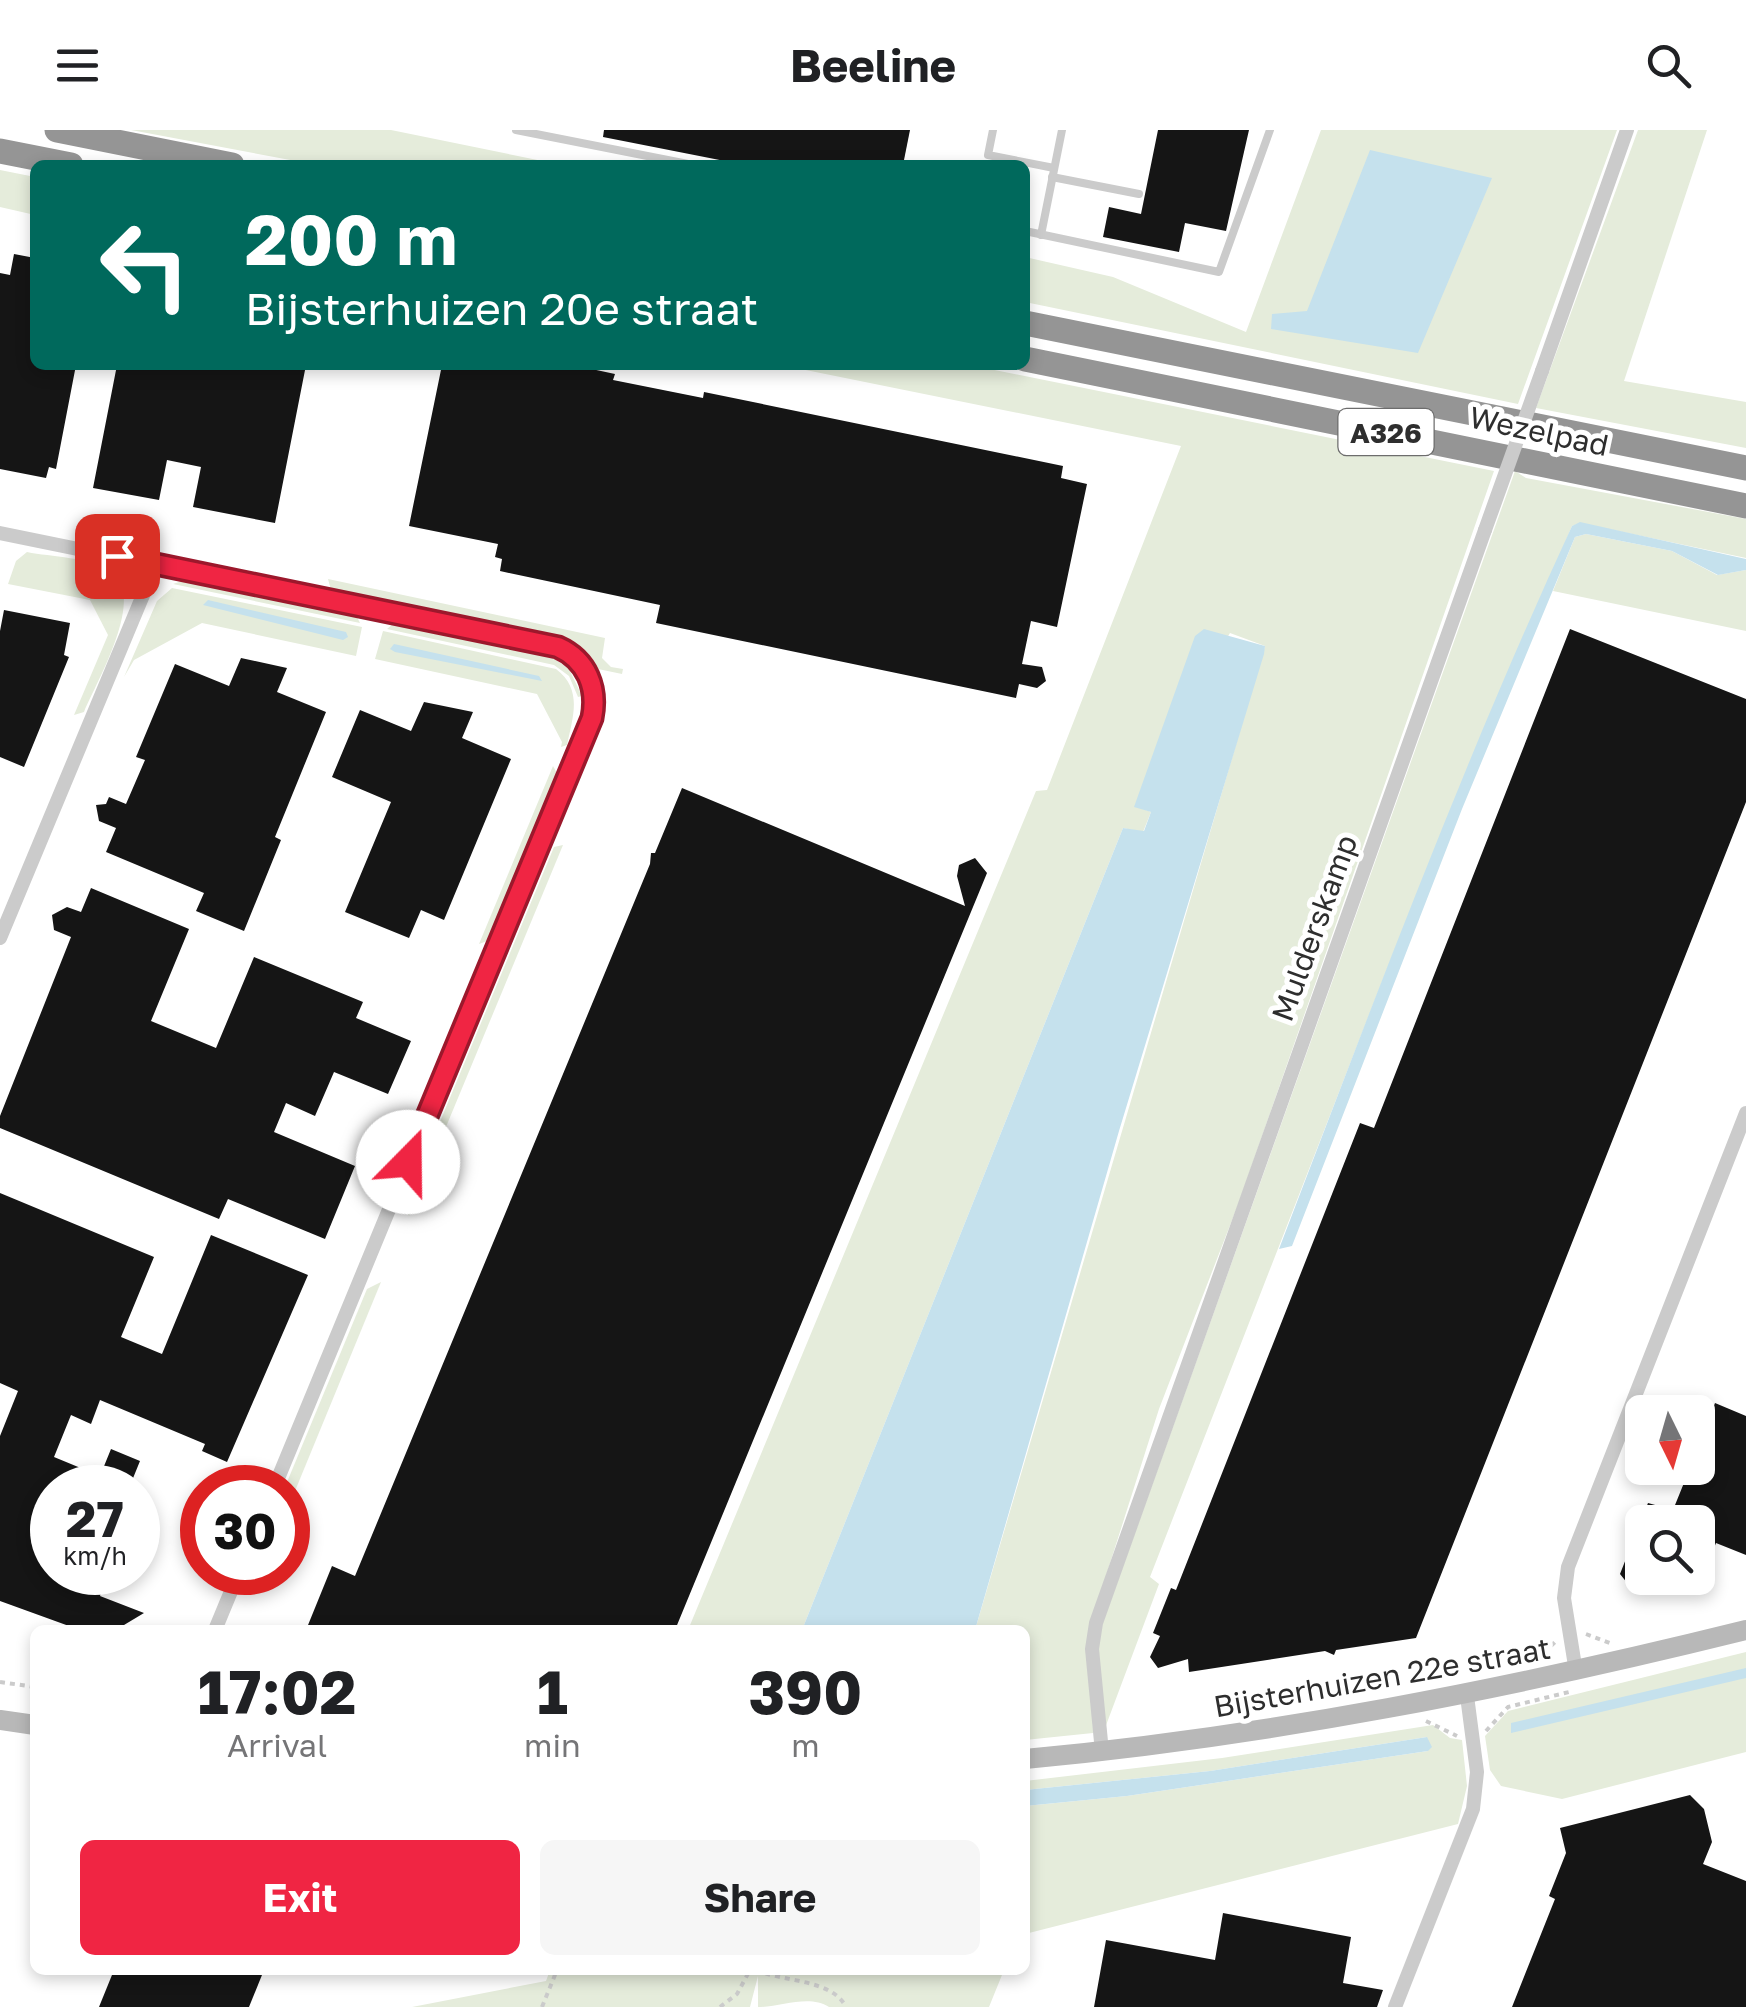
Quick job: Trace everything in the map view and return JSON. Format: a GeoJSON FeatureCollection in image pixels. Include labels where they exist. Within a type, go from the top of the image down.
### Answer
{"type":"FeatureCollection","features":[{"type":"Feature","properties":{"kind":"highway"},"geometry":{"type":"LineString","coordinates":[[58,130],[207,160]]}},
{"type":"Feature","properties":{"kind":"highway"},"geometry":{"type":"LineString","coordinates":[[0,150],[47,160]]}},
{"type":"Feature","properties":{"kind":"highway","name":"Wezelpad"},"geometry":{"type":"LineString","coordinates":[[1030,324],[1746,468]]}},
{"type":"Feature","properties":{"kind":"highway","name":"Wezelpad"},"geometry":{"type":"LineString","coordinates":[[1030,360],[1746,506]]}},
{"type":"Feature","properties":{"kind":"main road","name":"Bijsterhuizen 22e straat"},"geometry":{"type":"LineString","coordinates":[[1030,1759],[1225,1736],[1467,1696],[1746,1630]]}},
{"type":"Feature","properties":{"kind":"main road"},"geometry":{"type":"LineString","coordinates":[[0,1720],[30,1724]]}},
{"type":"Feature","properties":{"kind":"street","name":"Mulderskamp"},"geometry":{"type":"LineString","coordinates":[[1102,1752],[1092,1649],[1096,1623],[1626,130]]}},
{"type":"Feature","properties":{"kind":"street"},"geometry":{"type":"LineString","coordinates":[[0,532],[558,647],[582,664],[594,696],[592,718],[283,1465]]}},
{"type":"Feature","properties":{"kind":"street"},"geometry":{"type":"LineString","coordinates":[[0,938],[156,564]]}},
{"type":"Feature","properties":{"kind":"street"},"geometry":{"type":"LineString","coordinates":[[1576,1672],[1564,1598],[1568,1567],[1746,1113]]}},
{"type":"Feature","properties":{"kind":"street"},"geometry":{"type":"LineString","coordinates":[[217,1625],[229,1595]]}},
{"type":"Feature","properties":{"kind":"street"},"geometry":{"type":"LineString","coordinates":[[1395,2007],[1473,1809],[1478,1772],[1467,1696]]}},
{"type":"Feature","properties":{"kind":"lane"},"geometry":{"type":"LineString","coordinates":[[516,130],[669,160]]}},
{"type":"Feature","properties":{"kind":"lane"},"geometry":{"type":"LineString","coordinates":[[993,130],[988,155],[997,160]]}},
{"type":"Feature","properties":{"kind":"lane"},"geometry":{"type":"LineString","coordinates":[[1041,235],[1062,130]]}},
{"type":"Feature","properties":{"kind":"lane"},"geometry":{"type":"LineString","coordinates":[[1030,232],[1219,272],[1270,130]]}},
{"type":"Feature","properties":{"kind":"lane"},"geometry":{"type":"LineString","coordinates":[[1030,168],[1139,194]]}},
{"type":"Feature","properties":{"kind":"path"},"geometry":{"type":"LineString","coordinates":[[0,1682],[30,1686]]}},
{"type":"Feature","properties":{"kind":"path"},"geometry":{"type":"LineString","coordinates":[[542,2007],[555,1975]]}},
{"type":"Feature","properties":{"kind":"path"},"geometry":{"type":"LineString","coordinates":[[720,2007],[737,1994],[750,1975]]}},
{"type":"Feature","properties":{"kind":"path"},"geometry":{"type":"LineString","coordinates":[[772,1975],[822,1988],[839,1996],[846,2007]]}},
{"type":"Feature","properties":{"kind":"green space"},"geometry":{"type":"Polygon","coordinates":[[[131,130],[391,130],[538,160],[290,160],[131,130]]]}},
{"type":"Feature","properties":{"kind":"green space"},"geometry":{"type":"Polygon","coordinates":[[[1321,130],[1617,130],[1518,404],[1030,303],[1030,258],[1113,277],[1246,332],[1321,130]]]}},
{"type":"Feature","properties":{"kind":"green space"},"geometry":{"type":"Polygon","coordinates":[[[1638,130],[1707,130],[1624,381],[1746,402],[1746,448],[1536,408],[1638,130]]]}},
{"type":"Feature","properties":{"kind":"green space"},"geometry":{"type":"Polygon","coordinates":[[[0,170],[30,176],[30,214],[0,207],[0,170]]]}},
{"type":"Feature","properties":{"kind":"green space"},"geometry":{"type":"Polygon","coordinates":[[[806,370],[995,370],[1494,471],[1239,1202],[1159,1409],[1091,1623],[1093,1733],[1030,1739],[1030,1625],[976,1625],[1265,646],[1230,633],[1153,758],[1135,806],[1151,812],[1143,832],[1123,828],[804,1625],[690,1625],[1036,791],[1047,790],[1181,446],[806,370]]]}},
{"type":"Feature","properties":{"kind":"green space"},"geometry":{"type":"Polygon","coordinates":[[[1515,471],[1526,478],[1746,519],[1746,558],[1580,523],[1572,526],[1394,951],[1150,1577],[1159,1584],[1105,1728],[1097,1639],[1515,471]]]}},
{"type":"Feature","properties":{"kind":"green space"},"geometry":{"type":"Polygon","coordinates":[[[1586,534],[1672,551],[1717,575],[1746,570],[1746,631],[1553,591],[1575,537],[1586,534]]]}},
{"type":"Feature","properties":{"kind":"green space"},"geometry":{"type":"Polygon","coordinates":[[[27,552],[102,566],[121,583],[122,618],[84,712],[74,715],[108,635],[90,600],[8,584],[16,561],[27,552]]]}},
{"type":"Feature","properties":{"kind":"green space"},"geometry":{"type":"Polygon","coordinates":[[[328,579],[605,638],[602,658],[611,667],[623,669],[622,674],[598,669],[582,650],[559,638],[331,590],[328,579]]]}},
{"type":"Feature","properties":{"kind":"green space"},"geometry":{"type":"Polygon","coordinates":[[[182,581],[356,615],[360,623],[173,584],[182,581]]]}},
{"type":"Feature","properties":{"kind":"green space"},"geometry":{"type":"Polygon","coordinates":[[[172,588],[362,627],[356,656],[202,623],[134,660],[124,677],[157,601],[172,588]]]}},
{"type":"Feature","properties":{"kind":"green space"},"geometry":{"type":"Polygon","coordinates":[[[394,623],[552,657],[569,669],[582,696],[578,697],[569,676],[554,665],[387,629],[394,623]]]}},
{"type":"Feature","properties":{"kind":"green space"},"geometry":{"type":"Polygon","coordinates":[[[383,631],[556,669],[573,694],[567,745],[561,747],[537,694],[375,659],[383,631]]]}},
{"type":"Feature","properties":{"kind":"green space"},"geometry":{"type":"Polygon","coordinates":[[[553,766],[558,775],[490,940],[479,944],[553,766]]]}},
{"type":"Feature","properties":{"kind":"green space"},"geometry":{"type":"Polygon","coordinates":[[[563,845],[409,1216],[405,1206],[554,847],[563,845]]]}},
{"type":"Feature","properties":{"kind":"green space"},"geometry":{"type":"Polygon","coordinates":[[[381,1282],[306,1465],[294,1465],[367,1289],[381,1282]]]}},
{"type":"Feature","properties":{"kind":"green space"},"geometry":{"type":"Polygon","coordinates":[[[1746,1652],[1746,1752],[1562,1799],[1501,1786],[1490,1770],[1485,1736],[1508,1711],[1746,1652]]]}},
{"type":"Feature","properties":{"kind":"green space"},"geometry":{"type":"Polygon","coordinates":[[[1433,1725],[1450,1738],[1462,1740],[1467,1786],[1458,1824],[1030,1933],[1030,1806],[1127,1796],[1428,1751],[1427,1737],[1210,1771],[1030,1789],[1030,1780],[1222,1758],[1433,1725]]]}},
{"type":"Feature","properties":{"kind":"green space"},"geometry":{"type":"Polygon","coordinates":[[[548,1975],[1002,1975],[989,2007],[829,2007],[804,2001],[758,2007],[758,1976],[750,2007],[412,2007],[546,1981],[548,1975]]]}},
{"type":"Feature","properties":{"kind":"water"},"geometry":{"type":"Polygon","coordinates":[[[1370,150],[1492,178],[1418,353],[1271,329],[1272,314],[1307,311],[1370,150]]]}},
{"type":"Feature","properties":{"kind":"water"},"geometry":{"type":"Polygon","coordinates":[[[1580,522],[1746,559],[1746,570],[1718,575],[1672,551],[1586,534],[1575,537],[1462,809],[1292,1246],[1279,1249],[1456,794],[1572,526],[1580,522]]]}},
{"type":"Feature","properties":{"kind":"water"},"geometry":{"type":"Polygon","coordinates":[[[208,600],[346,632],[348,637],[343,640],[203,605],[208,600]]]}},
{"type":"Feature","properties":{"kind":"water"},"geometry":{"type":"Polygon","coordinates":[[[1204,629],[1265,646],[1264,654],[1119,1131],[976,1625],[804,1625],[1123,828],[1144,831],[1151,812],[1134,807],[1195,636],[1204,629]]]}},
{"type":"Feature","properties":{"kind":"water"},"geometry":{"type":"Polygon","coordinates":[[[394,644],[539,676],[542,681],[395,652],[390,649],[394,644]]]}},
{"type":"Feature","properties":{"kind":"water"},"geometry":{"type":"Polygon","coordinates":[[[1746,1668],[1746,1678],[1511,1733],[1511,1723],[1746,1668]]]}},
{"type":"Feature","properties":{"kind":"water"},"geometry":{"type":"Polygon","coordinates":[[[1427,1737],[1432,1747],[1428,1751],[1127,1796],[1030,1806],[1030,1789],[1210,1771],[1427,1737]]]}},
{"type":"Feature","properties":{"kind":"building"},"geometry":{"type":"Polygon","coordinates":[[[604,130],[910,130],[904,160],[720,160],[603,137],[604,130]]]}},
{"type":"Feature","properties":{"kind":"building"},"geometry":{"type":"Polygon","coordinates":[[[1158,130],[1249,130],[1226,231],[1185,223],[1179,252],[1103,237],[1109,207],[1141,214],[1158,130]]]}},
{"type":"Feature","properties":{"kind":"building"},"geometry":{"type":"Polygon","coordinates":[[[14,254],[30,257],[30,370],[75,370],[56,469],[49,467],[46,478],[0,469],[0,273],[10,275],[14,254]]]}},
{"type":"Feature","properties":{"kind":"building"},"geometry":{"type":"Polygon","coordinates":[[[116,370],[305,370],[275,523],[193,507],[201,467],[167,460],[159,500],[93,488],[116,370]]]}},
{"type":"Feature","properties":{"kind":"building"},"geometry":{"type":"Polygon","coordinates":[[[441,370],[596,370],[615,374],[613,380],[703,398],[704,392],[1063,466],[1061,478],[1087,484],[1057,627],[1031,621],[1022,664],[1042,667],[1046,681],[1037,688],[1019,684],[1016,698],[656,623],[660,605],[500,571],[502,559],[495,557],[498,544],[409,526],[441,370]]]}},
{"type":"Feature","properties":{"kind":"building"},"geometry":{"type":"Polygon","coordinates":[[[4,610],[70,623],[64,655],[69,657],[24,767],[0,757],[0,631],[4,610]]]}},
{"type":"Feature","properties":{"kind":"building"},"geometry":{"type":"Polygon","coordinates":[[[1570,629],[1746,699],[1746,802],[1416,1638],[1336,1650],[1334,1655],[1325,1651],[1189,1672],[1188,1659],[1158,1668],[1150,1657],[1160,1636],[1153,1633],[1171,1588],[1176,1590],[1360,1123],[1374,1128],[1570,629]]]}},
{"type":"Feature","properties":{"kind":"building"},"geometry":{"type":"Polygon","coordinates":[[[241,658],[287,668],[277,692],[326,712],[275,837],[281,840],[244,931],[196,911],[204,893],[106,852],[116,828],[99,821],[96,805],[106,804],[109,797],[126,804],[145,760],[136,757],[175,664],[229,686],[241,658]]]}},
{"type":"Feature","properties":{"kind":"building"},"geometry":{"type":"Polygon","coordinates":[[[424,702],[473,712],[462,738],[511,759],[444,920],[421,910],[409,938],[345,912],[391,802],[332,777],[360,710],[411,731],[424,702]]]}},
{"type":"Feature","properties":{"kind":"building"},"geometry":{"type":"Polygon","coordinates":[[[682,788],[965,906],[957,876],[959,865],[975,858],[987,873],[677,1625],[308,1625],[332,1566],[355,1576],[650,864],[651,853],[655,853],[682,788]]]}},
{"type":"Feature","properties":{"kind":"building"},"geometry":{"type":"Polygon","coordinates":[[[91,888],[189,929],[151,1021],[216,1048],[254,957],[363,1002],[356,1018],[411,1041],[388,1094],[334,1072],[315,1116],[286,1103],[274,1132],[355,1166],[325,1239],[228,1199],[219,1219],[0,1128],[0,1116],[71,937],[54,930],[52,915],[67,907],[81,912],[91,888]]]}},
{"type":"Feature","properties":{"kind":"building"},"geometry":{"type":"Polygon","coordinates":[[[0,1193],[154,1257],[121,1337],[162,1354],[211,1235],[308,1275],[227,1462],[202,1451],[205,1444],[100,1400],[91,1424],[71,1415],[54,1457],[73,1465],[30,1465],[30,1595],[100,1595],[144,1613],[124,1625],[66,1625],[0,1601],[0,1436],[18,1391],[0,1383],[0,1193]]]}},
{"type":"Feature","properties":{"kind":"building"},"geometry":{"type":"Polygon","coordinates":[[[1715,1403],[1746,1416],[1746,1555],[1715,1546],[1715,1505],[1675,1505],[1683,1485],[1715,1485],[1715,1403]]]}},
{"type":"Feature","properties":{"kind":"building"},"geometry":{"type":"Polygon","coordinates":[[[111,1449],[140,1461],[138,1465],[104,1465],[111,1449]]]}},
{"type":"Feature","properties":{"kind":"building"},"geometry":{"type":"Polygon","coordinates":[[[1690,1795],[1704,1809],[1712,1842],[1703,1864],[1746,1881],[1746,2007],[1512,2007],[1555,1899],[1549,1896],[1566,1853],[1560,1828],[1690,1795]]]}},
{"type":"Feature","properties":{"kind":"building"},"geometry":{"type":"Polygon","coordinates":[[[1223,1913],[1351,1937],[1343,1983],[1383,1990],[1377,2007],[1094,2007],[1106,1940],[1215,1960],[1223,1913]]]}},
{"type":"Feature","properties":{"kind":"building"},"geometry":{"type":"Polygon","coordinates":[[[112,1975],[262,1975],[249,2007],[99,2007],[112,1975]]]}},
{"type":"Feature","properties":{"kind":"route"},"geometry":{"type":"LineString","coordinates":[[117,556],[558,647],[576,658],[588,674],[594,696],[592,718],[408,1162]]}}]}
